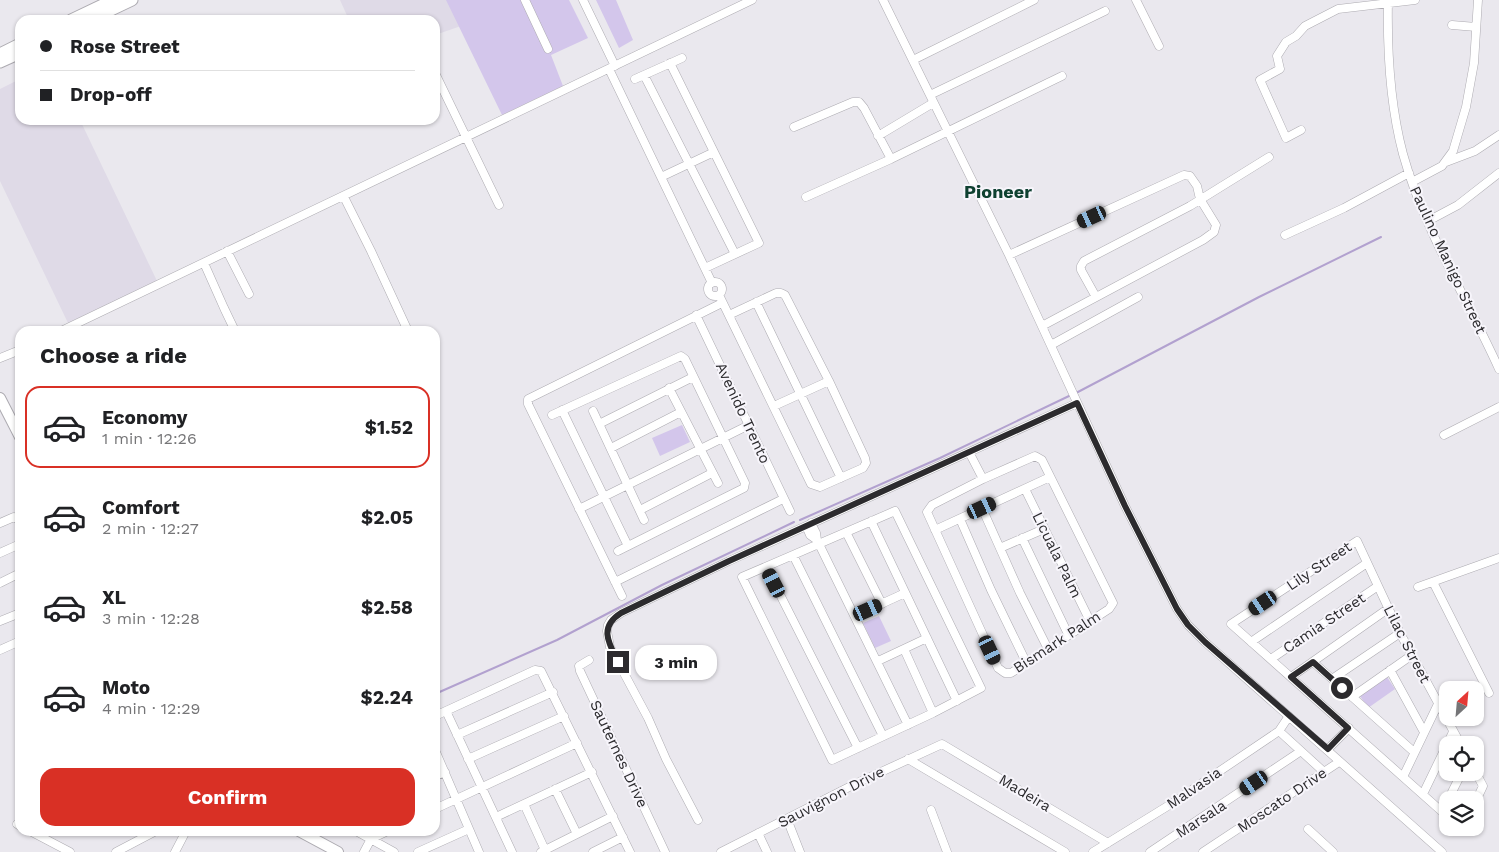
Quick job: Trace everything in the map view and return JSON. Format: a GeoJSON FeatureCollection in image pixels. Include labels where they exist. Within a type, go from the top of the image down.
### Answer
{"type":"FeatureCollection","features":[{"type":"Feature","properties":{"kind":"highway"},"geometry":{"type":"LineString","coordinates":[[82,15],[113,0]]}},
{"type":"Feature","properties":{"kind":"highway"},"geometry":{"type":"LineString","coordinates":[[100,15],[132,0]]}},
{"type":"Feature","properties":{"kind":"highway"},"geometry":{"type":"LineString","coordinates":[[0,54],[15,46]]}},
{"type":"Feature","properties":{"kind":"highway"},"geometry":{"type":"LineString","coordinates":[[0,62],[15,55]]}},
{"type":"Feature","properties":{"kind":"main road"},"geometry":{"type":"LineString","coordinates":[[0,398],[15,426]]}},
{"type":"Feature","properties":{"kind":"main road"},"geometry":{"type":"LineString","coordinates":[[308,836],[338,852]]}},
{"type":"Feature","properties":{"kind":"street"},"geometry":{"type":"LineString","coordinates":[[525,0],[548,49]]}},
{"type":"Feature","properties":{"kind":"street"},"geometry":{"type":"LineString","coordinates":[[584,0],[661,177],[712,283],[718,283],[721,286],[722,290],[718,295],[812,484],[820,487],[862,468],[866,460],[829,381],[785,295],[776,293],[728,315]]}},
{"type":"Feature","properties":{"kind":"street"},"geometry":{"type":"LineString","coordinates":[[71,326],[344,197],[466,136],[752,0]]}},
{"type":"Feature","properties":{"kind":"street"},"geometry":{"type":"LineString","coordinates":[[883,0],[1009,255],[1125,506],[1182,616],[1205,642],[1442,852]]}},
{"type":"Feature","properties":{"kind":"street"},"geometry":{"type":"LineString","coordinates":[[913,60],[1034,0]]}},
{"type":"Feature","properties":{"kind":"street"},"geometry":{"type":"LineString","coordinates":[[1136,0],[1158,46]]}},
{"type":"Feature","properties":{"kind":"street"},"geometry":{"type":"LineString","coordinates":[[1301,130],[1286,138],[1260,80],[1280,69],[1277,56],[1286,42],[1296,36],[1305,26],[1338,9],[1362,3],[1415,0]]}},
{"type":"Feature","properties":{"kind":"street"},"geometry":{"type":"LineString","coordinates":[[1446,162],[1453,151],[1466,107],[1474,63],[1478,0]]}},
{"type":"Feature","properties":{"kind":"street","name":"Paulino Manigo Street"},"geometry":{"type":"LineString","coordinates":[[1388,2],[1393,97],[1399,136],[1409,173],[1428,220],[1499,369]]}},
{"type":"Feature","properties":{"kind":"street"},"geometry":{"type":"LineString","coordinates":[[878,136],[931,99],[1105,11]]}},
{"type":"Feature","properties":{"kind":"street"},"geometry":{"type":"LineString","coordinates":[[1452,25],[1476,28]]}},
{"type":"Feature","properties":{"kind":"street"},"geometry":{"type":"LineString","coordinates":[[635,79],[682,58]]}},
{"type":"Feature","properties":{"kind":"street"},"geometry":{"type":"LineString","coordinates":[[670,63],[759,243],[705,268]]}},
{"type":"Feature","properties":{"kind":"street"},"geometry":{"type":"LineString","coordinates":[[644,75],[735,254]]}},
{"type":"Feature","properties":{"kind":"street"},"geometry":{"type":"LineString","coordinates":[[806,197],[891,159],[1062,76]]}},
{"type":"Feature","properties":{"kind":"street"},"geometry":{"type":"LineString","coordinates":[[440,83],[499,205]]}},
{"type":"Feature","properties":{"kind":"street"},"geometry":{"type":"LineString","coordinates":[[794,127],[856,102],[864,108],[891,159]]}},
{"type":"Feature","properties":{"kind":"street"},"geometry":{"type":"LineString","coordinates":[[1412,182],[1436,170],[1446,162],[1475,150],[1499,135]]}},
{"type":"Feature","properties":{"kind":"street"},"geometry":{"type":"LineString","coordinates":[[661,177],[714,152]]}},
{"type":"Feature","properties":{"kind":"street"},"geometry":{"type":"LineString","coordinates":[[1096,297],[1081,270],[1084,261],[1185,208],[1244,174],[1269,157]]}},
{"type":"Feature","properties":{"kind":"street"},"geometry":{"type":"LineString","coordinates":[[1285,235],[1344,208],[1409,173]]}},
{"type":"Feature","properties":{"kind":"street"},"geometry":{"type":"LineString","coordinates":[[1428,220],[1458,204],[1499,173]]}},
{"type":"Feature","properties":{"kind":"street"},"geometry":{"type":"LineString","coordinates":[[1009,255],[1184,175],[1190,176],[1194,181],[1199,190],[1200,199],[1216,225],[1213,233],[1203,240],[1042,326]]}},
{"type":"Feature","properties":{"kind":"street"},"geometry":{"type":"LineString","coordinates":[[344,197],[376,260],[406,326]]}},
{"type":"Feature","properties":{"kind":"street"},"geometry":{"type":"LineString","coordinates":[[227,251],[249,294]]}},
{"type":"Feature","properties":{"kind":"street"},"geometry":{"type":"LineString","coordinates":[[204,263],[233,326]]}},
{"type":"Feature","properties":{"kind":"street"},"geometry":{"type":"LineString","coordinates":[[1050,345],[1138,297]]}},
{"type":"Feature","properties":{"kind":"street"},"geometry":{"type":"LineString","coordinates":[[756,302],[841,478]]}},
{"type":"Feature","properties":{"kind":"street"},"geometry":{"type":"LineString","coordinates":[[622,596],[528,404],[528,399],[722,303]]}},
{"type":"Feature","properties":{"kind":"street","name":"Avenido Trento"},"geometry":{"type":"LineString","coordinates":[[696,315],[790,512]]}},
{"type":"Feature","properties":{"kind":"street"},"geometry":{"type":"LineString","coordinates":[[0,358],[15,352]]}},
{"type":"Feature","properties":{"kind":"street"},"geometry":{"type":"LineString","coordinates":[[552,415],[679,357],[685,359],[724,438],[745,484],[744,488],[618,551]]}},
{"type":"Feature","properties":{"kind":"street"},"geometry":{"type":"LineString","coordinates":[[599,424],[693,377]]}},
{"type":"Feature","properties":{"kind":"street"},"geometry":{"type":"LineString","coordinates":[[774,406],[829,381]]}},
{"type":"Feature","properties":{"kind":"street"},"geometry":{"type":"LineString","coordinates":[[669,388],[718,483]]}},
{"type":"Feature","properties":{"kind":"street"},"geometry":{"type":"LineString","coordinates":[[698,820],[666,759],[648,718],[610,647],[607,630],[611,620],[621,613],[809,525],[1077,403]]}},
{"type":"Feature","properties":{"kind":"street"},"geometry":{"type":"LineString","coordinates":[[1444,435],[1499,407]]}},
{"type":"Feature","properties":{"kind":"street"},"geometry":{"type":"LineString","coordinates":[[562,410],[628,546]]}},
{"type":"Feature","properties":{"kind":"street"},"geometry":{"type":"LineString","coordinates":[[593,411],[644,520]]}},
{"type":"Feature","properties":{"kind":"street"},"geometry":{"type":"LineString","coordinates":[[611,448],[681,412]]}},
{"type":"Feature","properties":{"kind":"street"},"geometry":{"type":"LineString","coordinates":[[580,509],[749,425]]}},
{"type":"Feature","properties":{"kind":"street"},"geometry":{"type":"LineString","coordinates":[[969,452],[983,479]]}},
{"type":"Feature","properties":{"kind":"street","name":"Bismark Palm"},"geometry":{"type":"LineString","coordinates":[[1035,456],[1042,460],[1050,476],[1113,604],[1109,609],[1011,673],[1005,673],[998,668],[927,512],[930,507],[983,479],[1035,456]]}},
{"type":"Feature","properties":{"kind":"street"},"geometry":{"type":"LineString","coordinates":[[640,510],[712,473]]}},
{"type":"Feature","properties":{"kind":"street"},"geometry":{"type":"LineString","coordinates":[[935,530],[1050,476]]}},
{"type":"Feature","properties":{"kind":"street","name":"Licuala Palm"},"geometry":{"type":"LineString","coordinates":[[1025,489],[1090,621]]}},
{"type":"Feature","properties":{"kind":"street"},"geometry":{"type":"LineString","coordinates":[[615,582],[783,499]]}},
{"type":"Feature","properties":{"kind":"street"},"geometry":{"type":"LineString","coordinates":[[982,508],[1020,593],[1048,649]]}},
{"type":"Feature","properties":{"kind":"street"},"geometry":{"type":"LineString","coordinates":[[895,511],[981,688],[933,713],[832,760],[742,577],[818,542],[871,521],[895,511]]}},
{"type":"Feature","properties":{"kind":"street"},"geometry":{"type":"LineString","coordinates":[[0,523],[15,518]]}},
{"type":"Feature","properties":{"kind":"street"},"geometry":{"type":"LineString","coordinates":[[960,519],[991,590],[1026,662]]}},
{"type":"Feature","properties":{"kind":"street"},"geometry":{"type":"LineString","coordinates":[[871,521],[957,701]]}},
{"type":"Feature","properties":{"kind":"street"},"geometry":{"type":"LineString","coordinates":[[809,525],[816,533],[818,542],[908,725]]}},
{"type":"Feature","properties":{"kind":"street"},"geometry":{"type":"LineString","coordinates":[[1000,548],[1044,529]]}},
{"type":"Feature","properties":{"kind":"street"},"geometry":{"type":"LineString","coordinates":[[846,532],[882,604]]}},
{"type":"Feature","properties":{"kind":"street"},"geometry":{"type":"LineString","coordinates":[[1022,538],[1068,634]]}},
{"type":"Feature","properties":{"kind":"street","name":"Lilac Street"},"geometry":{"type":"LineString","coordinates":[[1357,541],[1400,633],[1456,736]]}},
{"type":"Feature","properties":{"kind":"street","name":"Lily Street"},"geometry":{"type":"LineString","coordinates":[[1357,541],[1232,624],[1251,642],[1367,563]]}},
{"type":"Feature","properties":{"kind":"street"},"geometry":{"type":"LineString","coordinates":[[0,553],[15,546]]}},
{"type":"Feature","properties":{"kind":"street"},"geometry":{"type":"LineString","coordinates":[[793,555],[883,736]]}},
{"type":"Feature","properties":{"kind":"street"},"geometry":{"type":"LineString","coordinates":[[1418,587],[1499,558]]}},
{"type":"Feature","properties":{"kind":"street"},"geometry":{"type":"LineString","coordinates":[[766,566],[858,748]]}},
{"type":"Feature","properties":{"kind":"street"},"geometry":{"type":"LineString","coordinates":[[0,583],[15,576]]}},
{"type":"Feature","properties":{"kind":"street"},"geometry":{"type":"LineString","coordinates":[[1433,582],[1489,693]]}},
{"type":"Feature","properties":{"kind":"street","name":"Camia Street"},"geometry":{"type":"LineString","coordinates":[[1271,659],[1378,586]]}},
{"type":"Feature","properties":{"kind":"street"},"geometry":{"type":"LineString","coordinates":[[855,616],[905,593]]}},
{"type":"Feature","properties":{"kind":"street"},"geometry":{"type":"LineString","coordinates":[[1291,677],[1389,608]]}},
{"type":"Feature","properties":{"kind":"street"},"geometry":{"type":"LineString","coordinates":[[0,622],[15,615]]}},
{"type":"Feature","properties":{"kind":"street"},"geometry":{"type":"LineString","coordinates":[[1332,679],[1400,633]]}},
{"type":"Feature","properties":{"kind":"street"},"geometry":{"type":"LineString","coordinates":[[878,662],[927,638]]}},
{"type":"Feature","properties":{"kind":"street"},"geometry":{"type":"LineString","coordinates":[[1251,642],[1439,809]]}},
{"type":"Feature","properties":{"kind":"street"},"geometry":{"type":"LineString","coordinates":[[0,650],[15,643]]}},
{"type":"Feature","properties":{"kind":"street"},"geometry":{"type":"LineString","coordinates":[[904,649],[933,713]]}},
{"type":"Feature","properties":{"kind":"street"},"geometry":{"type":"LineString","coordinates":[[1352,697],[1412,655]]}},
{"type":"Feature","properties":{"kind":"street","name":"Sauternes Drive"},"geometry":{"type":"LineString","coordinates":[[589,660],[579,666],[580,671],[665,852]]}},
{"type":"Feature","properties":{"kind":"street"},"geometry":{"type":"LineString","coordinates":[[1313,662],[1414,752]]}},
{"type":"Feature","properties":{"kind":"street"},"geometry":{"type":"LineString","coordinates":[[440,714],[535,670],[543,672],[630,852]]}},
{"type":"Feature","properties":{"kind":"street"},"geometry":{"type":"LineString","coordinates":[[1390,670],[1424,732]]}},
{"type":"Feature","properties":{"kind":"street"},"geometry":{"type":"LineString","coordinates":[[457,735],[553,692]]}},
{"type":"Feature","properties":{"kind":"street"},"geometry":{"type":"LineString","coordinates":[[1403,777],[1438,704]]}},
{"type":"Feature","properties":{"kind":"street"},"geometry":{"type":"LineString","coordinates":[[446,711],[512,852]]}},
{"type":"Feature","properties":{"kind":"street"},"geometry":{"type":"LineString","coordinates":[[468,759],[564,716]]}},
{"type":"Feature","properties":{"kind":"street","name":"Malvasia"},"geometry":{"type":"LineString","coordinates":[[1093,852],[1171,804],[1279,730],[1289,716]]}},
{"type":"Feature","properties":{"kind":"street"},"geometry":{"type":"LineString","coordinates":[[1328,749],[1348,728]]}},
{"type":"Feature","properties":{"kind":"street"},"geometry":{"type":"LineString","coordinates":[[1279,730],[1324,772]]}},
{"type":"Feature","properties":{"kind":"street"},"geometry":{"type":"LineString","coordinates":[[1423,794],[1454,732]]}},
{"type":"Feature","properties":{"kind":"street"},"geometry":{"type":"LineString","coordinates":[[440,807],[577,743]]}},
{"type":"Feature","properties":{"kind":"street","name":"Madeira"},"geometry":{"type":"LineString","coordinates":[[942,744],[1108,843]]}},
{"type":"Feature","properties":{"kind":"street","name":"Sauvignon Drive"},"geometry":{"type":"LineString","coordinates":[[720,852],[733,849],[856,783],[942,744]]}},
{"type":"Feature","properties":{"kind":"street","name":"Marsala"},"geometry":{"type":"LineString","coordinates":[[1150,852],[1302,752]]}},
{"type":"Feature","properties":{"kind":"street"},"geometry":{"type":"LineString","coordinates":[[908,759],[1065,852]]}},
{"type":"Feature","properties":{"kind":"street"},"geometry":{"type":"LineString","coordinates":[[440,761],[479,852]]}},
{"type":"Feature","properties":{"kind":"street","name":"Moscato Drive"},"geometry":{"type":"LineString","coordinates":[[1203,852],[1336,764]]}},
{"type":"Feature","properties":{"kind":"street"},"geometry":{"type":"LineString","coordinates":[[440,774],[445,772]]}},
{"type":"Feature","properties":{"kind":"street"},"geometry":{"type":"LineString","coordinates":[[496,817],[592,772]]}},
{"type":"Feature","properties":{"kind":"street"},"geometry":{"type":"LineString","coordinates":[[555,789],[577,834]]}},
{"type":"Feature","properties":{"kind":"street"},"geometry":{"type":"LineString","coordinates":[[524,804],[543,851],[613,816]]}},
{"type":"Feature","properties":{"kind":"street"},"geometry":{"type":"LineString","coordinates":[[931,810],[947,852]]}},
{"type":"Feature","properties":{"kind":"street"},"geometry":{"type":"LineString","coordinates":[[786,819],[800,852]]}},
{"type":"Feature","properties":{"kind":"street"},"geometry":{"type":"LineString","coordinates":[[418,852],[469,829]]}},
{"type":"Feature","properties":{"kind":"street"},"geometry":{"type":"LineString","coordinates":[[1308,829],[1333,852]]}},
{"type":"Feature","properties":{"kind":"street"},"geometry":{"type":"LineString","coordinates":[[758,834],[767,852]]}},
{"type":"Feature","properties":{"kind":"street"},"geometry":{"type":"LineString","coordinates":[[40,836],[70,852]]}},
{"type":"Feature","properties":{"kind":"street"},"geometry":{"type":"LineString","coordinates":[[116,852],[146,836]]}},
{"type":"Feature","properties":{"kind":"street"},"geometry":{"type":"LineString","coordinates":[[178,851],[184,836]]}},
{"type":"Feature","properties":{"kind":"street"},"geometry":{"type":"LineString","coordinates":[[365,836],[394,852]]}},
{"type":"Feature","properties":{"kind":"street"},"geometry":{"type":"LineString","coordinates":[[364,852],[371,839],[377,836]]}},
{"type":"Feature","properties":{"kind":"street"},"geometry":{"type":"LineString","coordinates":[[593,852],[623,837]]}},
{"type":"Feature","properties":{"kind":"shaded area"},"geometry":{"type":"Polygon","coordinates":[[[340,0],[447,0],[461,26],[440,33],[440,15],[347,15],[340,0]]]}},
{"type":"Feature","properties":{"kind":"shaded area"},"geometry":{"type":"Polygon","coordinates":[[[446,0],[569,0],[588,38],[551,55],[563,86],[502,115],[446,0]]]}},
{"type":"Feature","properties":{"kind":"shaded area"},"geometry":{"type":"Polygon","coordinates":[[[596,0],[616,0],[633,40],[619,48],[596,0]]]}},
{"type":"Feature","properties":{"kind":"shaded area"},"geometry":{"type":"Polygon","coordinates":[[[15,82],[15,125],[82,125],[157,281],[68,323],[0,181],[0,89],[15,82]]]}},
{"type":"Feature","properties":{"kind":"shaded area"},"geometry":{"type":"Polygon","coordinates":[[[682,425],[690,442],[660,456],[652,438],[682,425]]]}},
{"type":"Feature","properties":{"kind":"shaded area"},"geometry":{"type":"Polygon","coordinates":[[[879,616],[891,641],[875,648],[863,623],[879,616]]]}},
{"type":"Feature","properties":{"kind":"shaded area"},"geometry":{"type":"Polygon","coordinates":[[[1387,677],[1395,689],[1368,708],[1360,696],[1387,677]]]}},
{"type":"Feature","properties":{"kind":"waterway"},"geometry":{"type":"LineString","coordinates":[[1076,393],[1259,297],[1381,237]]}},
{"type":"Feature","properties":{"kind":"waterway"},"geometry":{"type":"LineString","coordinates":[[800,520],[940,458],[1069,396]]}},
{"type":"Feature","properties":{"kind":"waterway"},"geometry":{"type":"LineString","coordinates":[[440,692],[557,640],[662,585],[794,522]]}},
{"type":"Feature","properties":{"kind":"district","name":"Pioneer"},"geometry":{"type":"Point","coordinates":[998,191]}},
{"type":"Feature","properties":{"kind":"route"},"geometry":{"type":"LineString","coordinates":[[618,662],[610,647],[607,630],[611,620],[621,613],[729,561],[1077,403],[1125,506],[1177,609],[1188,625],[1328,749],[1348,728],[1291,677],[1313,662],[1342,688]]}}]}
